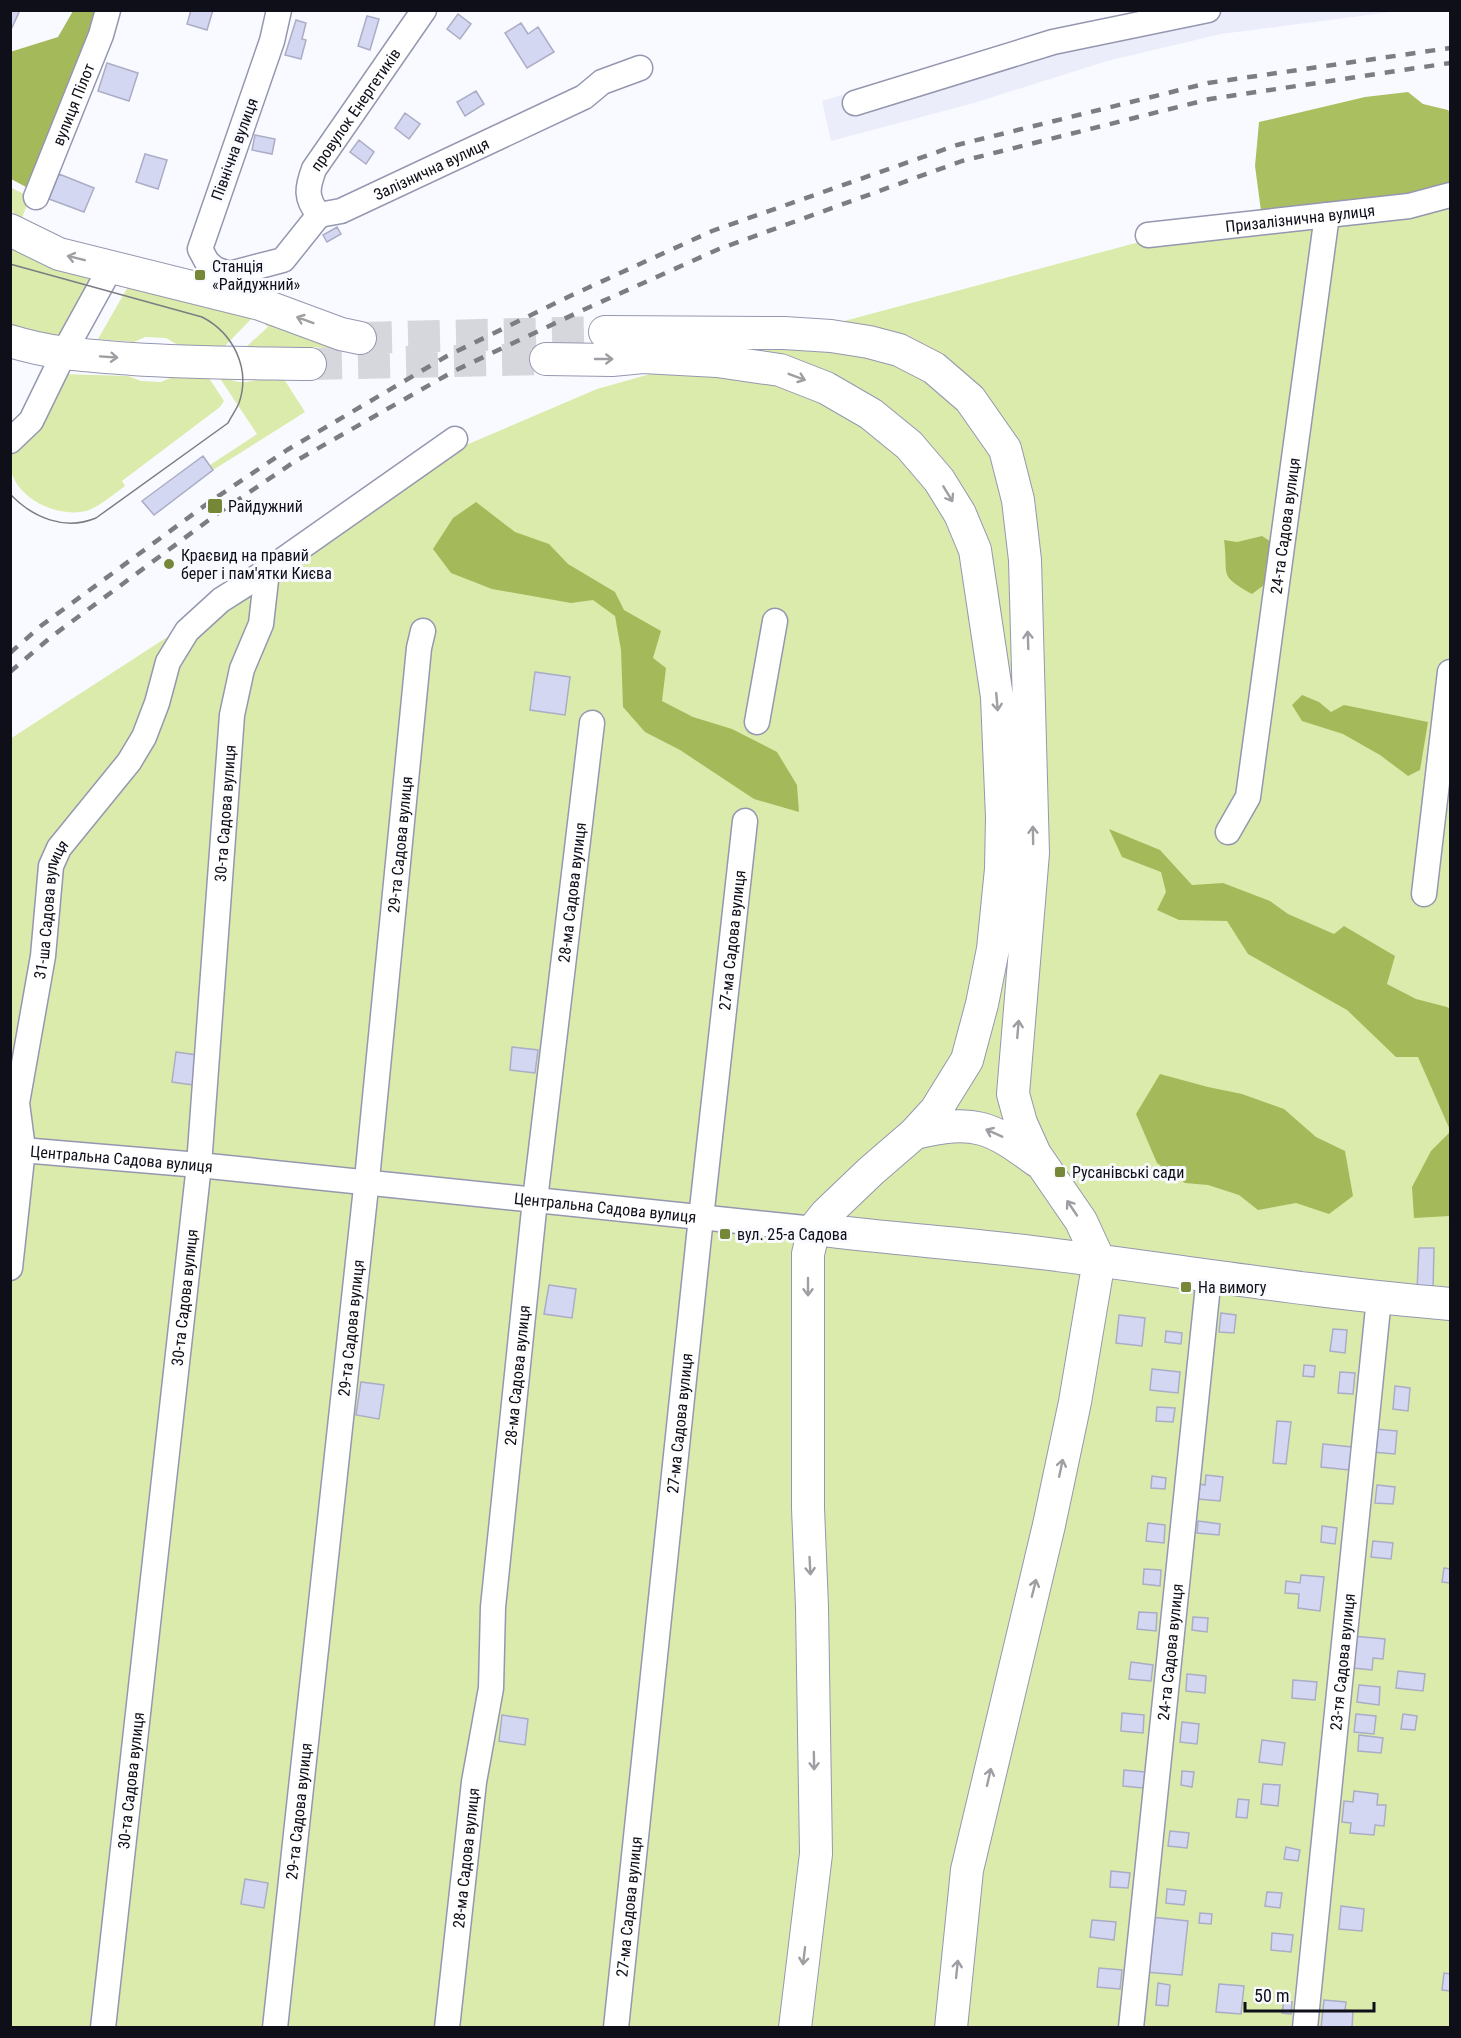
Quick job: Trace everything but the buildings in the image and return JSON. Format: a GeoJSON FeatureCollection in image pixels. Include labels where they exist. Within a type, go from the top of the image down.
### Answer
{"type":"FeatureCollection","features":[{"type":"Feature","properties":{"kind":"main road"},"geometry":{"type":"LineString","coordinates":[[10,230],[59,254],[260,304],[341,334],[360,338]]}},
{"type":"Feature","properties":{"kind":"main road"},"geometry":{"type":"LineString","coordinates":[[606,332],[784,333],[831,336],[899,350],[934,368],[970,399],[1005,449],[1018,500],[1025,560],[1034,853],[1013,1094],[1021,1123],[1043,1165],[1081,1221],[1099,1260],[1073,1413],[1049,1525],[968,1870],[951,2028]]}},
{"type":"Feature","properties":{"kind":"main road"},"geometry":{"type":"LineString","coordinates":[[10,341],[64,354],[188,362],[310,364]]}},
{"type":"Feature","properties":{"kind":"main road"},"geometry":{"type":"LineString","coordinates":[[546,359],[612,360],[643,357],[717,361],[780,370],[826,388],[871,414],[909,445],[939,480],[960,514],[975,550],[996,697],[1001,783],[1001,869],[993,949],[982,1004],[967,1060],[936,1110],[915,1133],[826,1214],[814,1229],[808,1254],[808,1508],[816,1854],[795,2028]]}},
{"type":"Feature","properties":{"kind":"main road"},"geometry":{"type":"LineString","coordinates":[[915,1133],[945,1126],[979,1127],[1009,1140],[1043,1165]]}},
{"type":"Feature","properties":{"kind":"main road","name":"Центральна Садова вулиця"},"geometry":{"type":"LineString","coordinates":[[814,1229],[1099,1260],[1379,1298],[1450,1304]]}},
{"type":"Feature","properties":{"kind":"street","name":"вулиця Пілот"},"geometry":{"type":"LineString","coordinates":[[36,197],[101,35],[108,10]]}},
{"type":"Feature","properties":{"kind":"street","name":"Північна вулиця"},"geometry":{"type":"LineString","coordinates":[[279,10],[272,41],[200,249],[215,269],[229,274],[283,260],[319,214]]}},
{"type":"Feature","properties":{"kind":"street","name":"провулок Енергетиків"},"geometry":{"type":"LineString","coordinates":[[319,214],[310,204],[308,192],[314,169],[424,10]]}},
{"type":"Feature","properties":{"kind":"street"},"geometry":{"type":"LineString","coordinates":[[855,103],[1053,42],[1208,10]]}},
{"type":"Feature","properties":{"kind":"street","name":"Залізнична вулиця"},"geometry":{"type":"LineString","coordinates":[[319,214],[341,211],[584,98],[602,82],[640,68]]}},
{"type":"Feature","properties":{"kind":"street","name":"Призалізнична вулиця"},"geometry":{"type":"LineString","coordinates":[[1148,235],[1409,206],[1450,195]]}},
{"type":"Feature","properties":{"kind":"street","name":"24-та Садова вулиця"},"geometry":{"type":"LineString","coordinates":[[1228,832],[1248,797],[1328,215]]}},
{"type":"Feature","properties":{"kind":"street"},"geometry":{"type":"LineString","coordinates":[[10,441],[31,421],[111,267]]}},
{"type":"Feature","properties":{"kind":"street"},"geometry":{"type":"LineString","coordinates":[[267,571],[455,438]]}},
{"type":"Feature","properties":{"kind":"street","name":"31-ша Садова вулиця"},"geometry":{"type":"LineString","coordinates":[[10,1268],[17,1149],[17,1103],[43,956],[51,866],[59,848],[129,762],[144,737],[168,662],[187,631],[221,600],[267,571]]}},
{"type":"Feature","properties":{"kind":"street","name":"30-та Садова вулиця"},"geometry":{"type":"LineString","coordinates":[[103,2028],[199,1165],[232,715],[242,669],[261,624],[267,571]]}},
{"type":"Feature","properties":{"kind":"street"},"geometry":{"type":"LineString","coordinates":[[757,722],[775,621]]}},
{"type":"Feature","properties":{"kind":"street","name":"29-та Садова вулиця"},"geometry":{"type":"LineString","coordinates":[[275,2028],[366,1182],[416,672],[423,630]]}},
{"type":"Feature","properties":{"kind":"street"},"geometry":{"type":"LineString","coordinates":[[1424,894],[1450,672]]}},
{"type":"Feature","properties":{"kind":"street","name":"28-ма Садова вулиця"},"geometry":{"type":"LineString","coordinates":[[447,2028],[474,1782],[491,1688],[493,1607],[535,1200],[592,723]]}},
{"type":"Feature","properties":{"kind":"street","name":"27-ма Садова вулиця"},"geometry":{"type":"LineString","coordinates":[[616,2028],[745,821]]}},
{"type":"Feature","properties":{"kind":"street","name":"Центральна Садова вулиця"},"geometry":{"type":"LineString","coordinates":[[17,1149],[199,1165],[814,1229]]}},
{"type":"Feature","properties":{"kind":"street","name":"24-та Садова вулиця"},"geometry":{"type":"LineString","coordinates":[[1131,2028],[1209,1276]]}},
{"type":"Feature","properties":{"kind":"street","name":"23-тя Садова вулиця"},"geometry":{"type":"LineString","coordinates":[[1305,2028],[1379,1298]]}},
{"type":"Feature","properties":{"kind":"shaded area"},"geometry":{"type":"Polygon","coordinates":[[[73,11],[99,11],[26,187],[11,179],[10,52],[58,37],[73,11]]]}},
{"type":"Feature","properties":{"kind":"shaded area"},"geometry":{"type":"Polygon","coordinates":[[[1161,11],[1399,11],[1221,34],[1107,61],[974,103],[831,141],[822,101],[1052,33],[1161,11]]]}},
{"type":"Feature","properties":{"kind":"shaded area"},"geometry":{"type":"Polygon","coordinates":[[[1408,92],[1423,104],[1448,110],[1450,113],[1450,188],[1399,201],[1261,211],[1255,166],[1259,122],[1365,97],[1408,92]]]}},
{"type":"Feature","properties":{"kind":"shaded area"},"geometry":{"type":"Polygon","coordinates":[[[10,187],[30,197],[22,218],[11,211],[10,187]]]}},
{"type":"Feature","properties":{"kind":"shaded area","name":"Русанівські сади"},"geometry":{"type":"Polygon","coordinates":[[[1450,198],[1450,2027],[11,2027],[10,739],[459,448],[597,389],[1158,237],[1450,198]]]}},
{"type":"Feature","properties":{"kind":"shaded area"},"geometry":{"type":"Polygon","coordinates":[[[10,239],[99,273],[61,346],[11,331],[10,239]]]}},
{"type":"Feature","properties":{"kind":"shaded area"},"geometry":{"type":"Polygon","coordinates":[[[133,278],[259,310],[345,342],[359,343],[359,351],[313,347],[311,360],[250,357],[247,346],[268,327],[255,315],[223,348],[178,345],[166,338],[145,337],[134,342],[98,339],[133,278]]]}},
{"type":"Feature","properties":{"kind":"shaded area"},"geometry":{"type":"Polygon","coordinates":[[[60,374],[128,376],[141,381],[161,382],[173,377],[209,378],[224,401],[220,407],[122,481],[125,486],[101,503],[86,511],[59,511],[33,500],[22,490],[14,479],[10,466],[13,447],[60,374]]]}},
{"type":"Feature","properties":{"kind":"shaded area"},"geometry":{"type":"Polygon","coordinates":[[[269,375],[282,376],[305,412],[213,470],[210,465],[257,434],[219,377],[243,382],[269,375]]]}},
{"type":"Feature","properties":{"kind":"shaded area"},"geometry":{"type":"Polygon","coordinates":[[[476,502],[515,532],[549,544],[568,564],[615,592],[624,610],[661,631],[653,658],[666,668],[662,701],[693,717],[732,729],[777,752],[797,785],[799,812],[754,799],[680,750],[645,732],[623,707],[621,650],[615,616],[593,600],[571,603],[492,589],[451,573],[433,549],[453,518],[476,502]]]}},
{"type":"Feature","properties":{"kind":"shaded area"},"geometry":{"type":"Polygon","coordinates":[[[1262,536],[1282,549],[1272,579],[1252,594],[1229,578],[1224,540],[1237,542],[1262,536]]]}},
{"type":"Feature","properties":{"kind":"shaded area"},"geometry":{"type":"Polygon","coordinates":[[[1302,695],[1319,702],[1331,712],[1344,705],[1428,722],[1420,770],[1408,776],[1380,755],[1343,734],[1302,721],[1292,705],[1302,695]]]}},
{"type":"Feature","properties":{"kind":"shaded area"},"geometry":{"type":"Polygon","coordinates":[[[1109,829],[1160,850],[1192,885],[1223,883],[1270,901],[1288,914],[1334,934],[1344,926],[1395,956],[1387,984],[1416,999],[1450,1009],[1450,1130],[1418,1057],[1396,1057],[1347,1010],[1248,954],[1227,921],[1179,920],[1157,910],[1166,892],[1161,872],[1122,857],[1109,829]]]}},
{"type":"Feature","properties":{"kind":"shaded area"},"geometry":{"type":"Polygon","coordinates":[[[1160,1074],[1242,1094],[1284,1109],[1316,1137],[1345,1151],[1353,1196],[1329,1214],[1296,1203],[1258,1210],[1239,1195],[1208,1185],[1185,1183],[1157,1163],[1136,1114],[1160,1074]]]}},
{"type":"Feature","properties":{"kind":"shaded area"},"geometry":{"type":"Polygon","coordinates":[[[1450,1132],[1450,1216],[1414,1218],[1412,1187],[1431,1151],[1450,1132]]]}},
{"type":"Feature","properties":{"kind":"tunnel"},"geometry":{"type":"LineString","coordinates":[[360,338],[605,332]]}},
{"type":"Feature","properties":{"kind":"tunnel"},"geometry":{"type":"LineString","coordinates":[[310,364],[546,359]]}},
{"type":"Feature","properties":{"kind":"tram line"},"geometry":{"type":"LineString","coordinates":[[10,264],[202,317],[223,332],[230,342],[237,353],[243,377],[239,403],[228,423],[96,518],[73,523],[50,520],[29,510],[10,494]]}},
{"type":"Feature","properties":{"kind":"railway"},"geometry":{"type":"LineString","coordinates":[[10,653],[42,625],[211,501],[287,450],[447,356],[712,231],[957,145],[1208,83],[1450,48]]}},
{"type":"Feature","properties":{"kind":"railway"},"geometry":{"type":"LineString","coordinates":[[10,672],[51,637],[217,514],[294,462],[454,371],[719,249],[962,161],[1210,99],[1450,63]]}},
{"type":"Feature","properties":{"kind":"place","name":"Станція «Райдужний»"},"geometry":{"type":"Point","coordinates":[200,275]}},
{"type":"Feature","properties":{"kind":"place","name":"Райдужний"},"geometry":{"type":"Point","coordinates":[215,506]}},
{"type":"Feature","properties":{"kind":"place","name":"Краєвид на правий берег і пам'ятки Києва"},"geometry":{"type":"Point","coordinates":[169,564]}},
{"type":"Feature","properties":{"kind":"place","name":"Русанівські сади"},"geometry":{"type":"Point","coordinates":[1060,1172]}},
{"type":"Feature","properties":{"kind":"place","name":"вул. 25-а Садова"},"geometry":{"type":"Point","coordinates":[725,1234]}},
{"type":"Feature","properties":{"kind":"place","name":"На вимогу"},"geometry":{"type":"Point","coordinates":[1186,1287]}}]}
